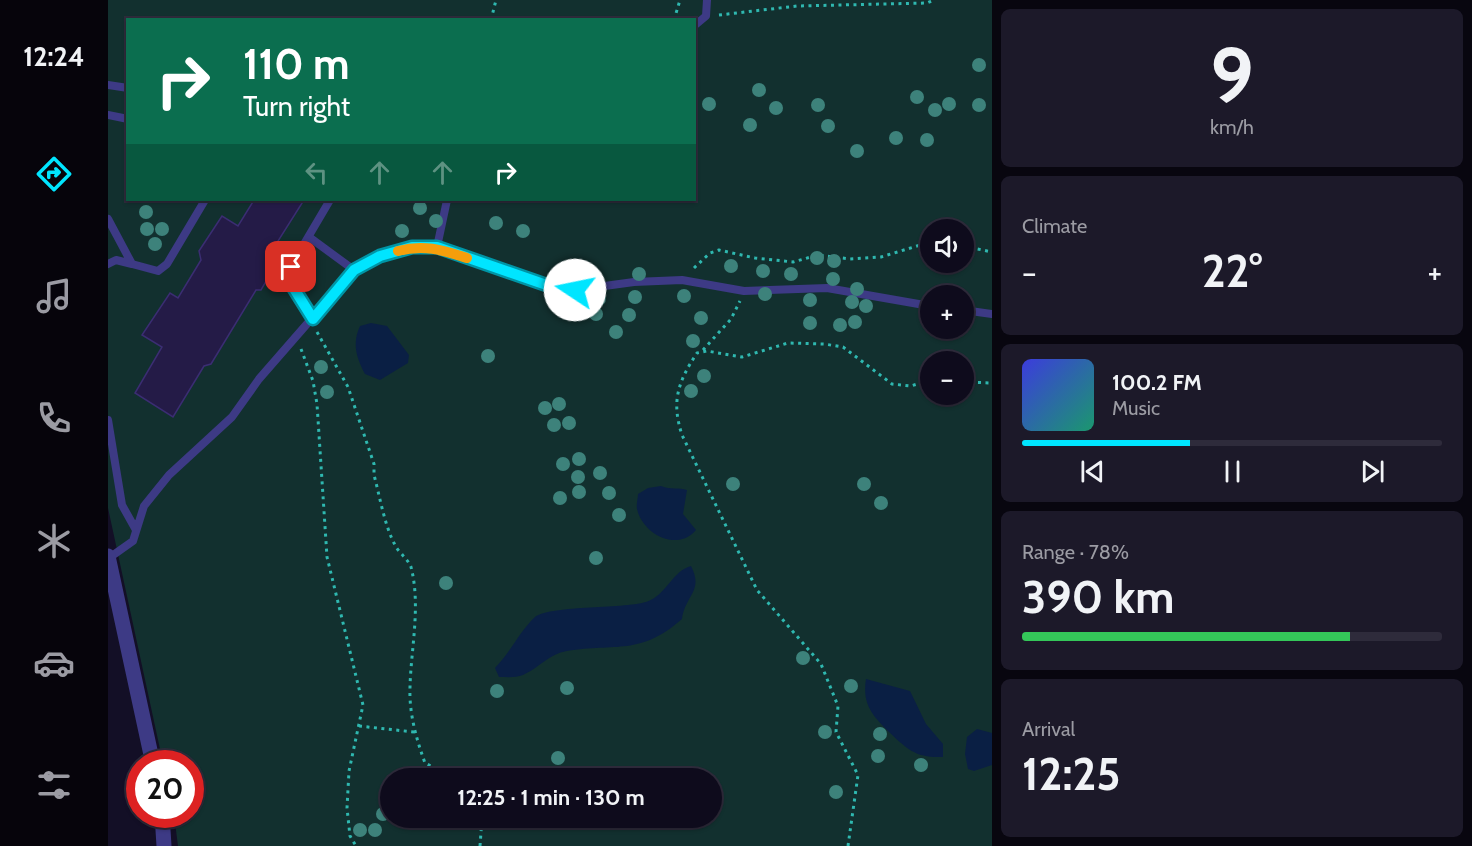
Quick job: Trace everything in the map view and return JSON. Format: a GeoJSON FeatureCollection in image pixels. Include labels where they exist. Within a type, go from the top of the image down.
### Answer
{"type":"FeatureCollection","features":[{"type":"Feature","properties":{"kind":"street"},"geometry":{"type":"LineString","coordinates":[[108,557],[150,750]]}},
{"type":"Feature","properties":{"kind":"street"},"geometry":{"type":"LineString","coordinates":[[163,828],[164,846]]}},
{"type":"Feature","properties":{"kind":"lane"},"geometry":{"type":"LineString","coordinates":[[696,24],[706,16],[707,0]]}},
{"type":"Feature","properties":{"kind":"lane"},"geometry":{"type":"LineString","coordinates":[[108,85],[126,88]]}},
{"type":"Feature","properties":{"kind":"lane"},"geometry":{"type":"LineString","coordinates":[[108,115],[126,119]]}},
{"type":"Feature","properties":{"kind":"lane"},"geometry":{"type":"LineString","coordinates":[[108,264],[116,260],[158,271],[167,264],[204,201]]}},
{"type":"Feature","properties":{"kind":"lane"},"geometry":{"type":"LineString","coordinates":[[312,320],[288,279],[294,261],[329,201]]}},
{"type":"Feature","properties":{"kind":"lane"},"geometry":{"type":"LineString","coordinates":[[437,247],[447,201]]}},
{"type":"Feature","properties":{"kind":"lane"},"geometry":{"type":"LineString","coordinates":[[108,219],[132,264]]}},
{"type":"Feature","properties":{"kind":"lane"},"geometry":{"type":"LineString","coordinates":[[309,237],[354,270]]}},
{"type":"Feature","properties":{"kind":"lane"},"geometry":{"type":"LineString","coordinates":[[108,557],[133,541],[144,506],[169,475],[232,417],[259,379],[354,270],[380,256],[412,247],[437,247],[558,289],[575,290],[634,282],[682,280],[742,291],[826,288],[920,304]]}},
{"type":"Feature","properties":{"kind":"lane"},"geometry":{"type":"LineString","coordinates":[[974,312],[992,314]]}},
{"type":"Feature","properties":{"kind":"lane"},"geometry":{"type":"LineString","coordinates":[[108,420],[122,505],[136,530]]}},
{"type":"Feature","properties":{"kind":"path"},"geometry":{"type":"LineString","coordinates":[[492,18],[496,0]]}},
{"type":"Feature","properties":{"kind":"path"},"geometry":{"type":"LineString","coordinates":[[675,18],[680,0]]}},
{"type":"Feature","properties":{"kind":"path"},"geometry":{"type":"LineString","coordinates":[[706,16],[834,2],[927,3],[934,0]]}},
{"type":"Feature","properties":{"kind":"path"},"geometry":{"type":"LineString","coordinates":[[682,280],[710,253],[719,250],[755,258],[793,262],[818,255],[850,259],[881,257],[920,245]]}},
{"type":"Feature","properties":{"kind":"path"},"geometry":{"type":"LineString","coordinates":[[974,248],[992,252]]}},
{"type":"Feature","properties":{"kind":"path"},"geometry":{"type":"LineString","coordinates":[[742,291],[731,319],[701,352],[697,353],[683,374],[676,403],[676,416],[719,516],[757,590],[821,664],[838,706],[836,732],[858,775],[848,846]]}},
{"type":"Feature","properties":{"kind":"path"},"geometry":{"type":"LineString","coordinates":[[312,320],[348,387],[374,464],[374,475],[391,535],[395,546],[410,565],[414,627],[410,687],[414,732],[425,763],[435,768]]}},
{"type":"Feature","properties":{"kind":"path"},"geometry":{"type":"LineString","coordinates":[[294,341],[301,348],[307,363],[317,404],[327,557],[363,705],[349,771],[346,808],[350,836],[356,846]]}},
{"type":"Feature","properties":{"kind":"path"},"geometry":{"type":"LineString","coordinates":[[701,352],[723,352],[742,357],[788,343],[824,344],[843,347],[892,384],[911,386],[920,383]]}},
{"type":"Feature","properties":{"kind":"path"},"geometry":{"type":"LineString","coordinates":[[974,384],[992,383]]}},
{"type":"Feature","properties":{"kind":"path"},"geometry":{"type":"LineString","coordinates":[[359,726],[414,732]]}},
{"type":"Feature","properties":{"kind":"path"},"geometry":{"type":"LineString","coordinates":[[480,846],[481,828]]}},
{"type":"Feature","properties":{"kind":"green space"},"geometry":{"type":"Polygon","coordinates":[[[108,0],[992,0],[992,846],[178,846],[176,828],[204,828],[204,750],[160,750],[108,508],[108,0]]]}},
{"type":"Feature","properties":{"kind":"water"},"geometry":{"type":"Polygon","coordinates":[[[371,323],[387,326],[409,355],[408,363],[380,380],[365,374],[356,350],[356,338],[360,326],[371,323]]]}},
{"type":"Feature","properties":{"kind":"water"},"geometry":{"type":"Polygon","coordinates":[[[661,486],[687,490],[683,514],[696,530],[689,536],[680,540],[662,538],[646,526],[641,518],[637,507],[638,494],[648,488],[661,486]]]}},
{"type":"Feature","properties":{"kind":"water"},"geometry":{"type":"Polygon","coordinates":[[[691,566],[696,582],[695,588],[682,619],[667,631],[627,646],[567,651],[549,658],[523,675],[499,677],[495,668],[534,618],[554,611],[646,602],[659,594],[684,569],[691,566]]]}},
{"type":"Feature","properties":{"kind":"water"},"geometry":{"type":"Polygon","coordinates":[[[866,679],[910,691],[926,724],[943,744],[943,757],[926,756],[913,752],[889,732],[867,702],[866,679]]]}},
{"type":"Feature","properties":{"kind":"water"},"geometry":{"type":"Polygon","coordinates":[[[977,729],[992,733],[992,765],[974,771],[968,769],[965,754],[967,737],[977,729]]]}},
{"type":"Feature","properties":{"kind":"building"},"geometry":{"type":"Polygon","coordinates":[[[253,201],[303,201],[271,252],[275,266],[261,290],[256,290],[211,364],[204,366],[173,417],[135,393],[162,347],[142,335],[170,293],[178,298],[201,260],[199,251],[222,216],[238,226],[253,201]]]}},
{"type":"Feature","properties":{"kind":"slow traffic"},"geometry":{"type":"LineString","coordinates":[[398,251],[412,247],[437,247],[467,258]]}},
{"type":"Feature","properties":{"kind":"route"},"geometry":{"type":"LineString","coordinates":[[291,267],[288,279],[313,319],[354,270],[380,256],[412,247],[437,247],[558,289],[575,290]]}}]}
